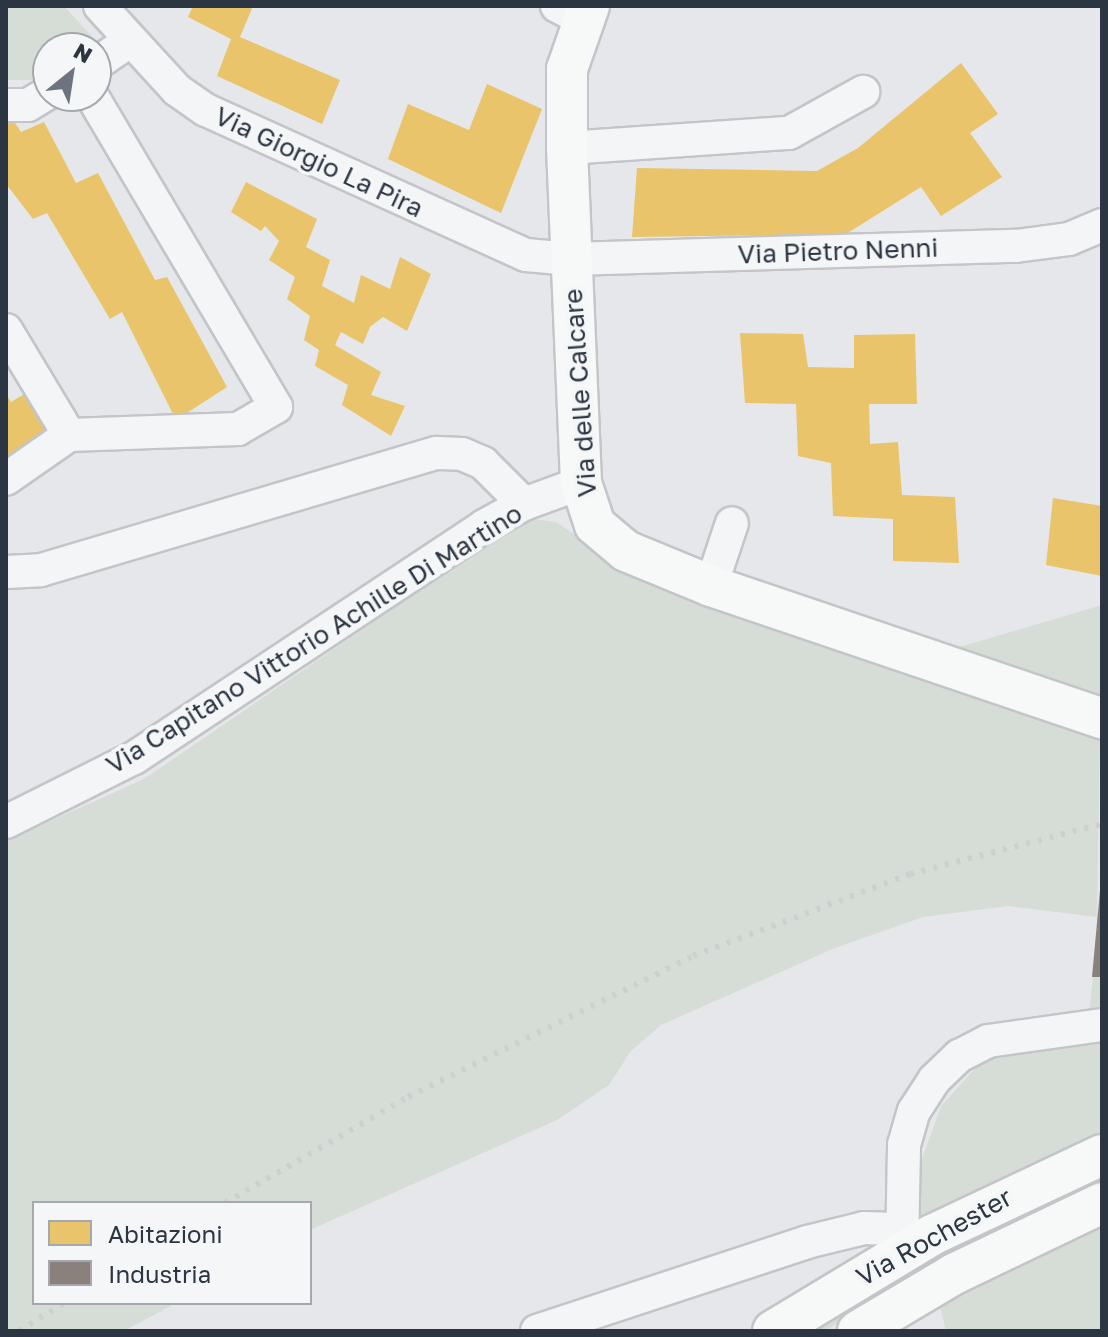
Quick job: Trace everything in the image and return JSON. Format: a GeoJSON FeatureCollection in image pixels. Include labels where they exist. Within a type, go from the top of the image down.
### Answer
{"type":"FeatureCollection","features":[{"type":"Feature","properties":{"kind":"main road","name":"Via delle Calcare"},"geometry":{"type":"LineString","coordinates":[[576,10],[567,69],[567,148],[581,483],[587,509],[608,541],[711,586],[1102,718]]}},
{"type":"Feature","properties":{"kind":"main road","name":"Via Rochester"},"geometry":{"type":"LineString","coordinates":[[773,1331],[902,1241],[1102,1155]]}},
{"type":"Feature","properties":{"kind":"main road","name":"Via Rochester"},"geometry":{"type":"LineString","coordinates":[[858,1331],[954,1274],[1102,1203]]}},
{"type":"Feature","properties":{"kind":"street","name":"Via Giorgio La Pira"},"geometry":{"type":"LineString","coordinates":[[100,6],[177,90],[240,127],[507,248],[571,259]]}},
{"type":"Feature","properties":{"kind":"street"},"geometry":{"type":"LineString","coordinates":[[112,53],[131,40]]}},
{"type":"Feature","properties":{"kind":"street"},"geometry":{"type":"LineString","coordinates":[[567,148],[789,133],[863,92]]}},
{"type":"Feature","properties":{"kind":"street"},"geometry":{"type":"LineString","coordinates":[[6,105],[32,103]]}},
{"type":"Feature","properties":{"kind":"street"},"geometry":{"type":"LineString","coordinates":[[6,479],[69,435],[238,429],[276,407],[101,112]]}},
{"type":"Feature","properties":{"kind":"street","name":"Via Pietro Nenni"},"geometry":{"type":"LineString","coordinates":[[571,259],[1016,246],[1069,239],[1102,225]]}},
{"type":"Feature","properties":{"kind":"street"},"geometry":{"type":"LineString","coordinates":[[6,330],[69,435]]}},
{"type":"Feature","properties":{"kind":"street"},"geometry":{"type":"LineString","coordinates":[[6,572],[41,570],[437,453],[462,454],[483,463],[524,504]]}},
{"type":"Feature","properties":{"kind":"street","name":"Via Capitano Vittorio Achille Di Martino"},"geometry":{"type":"LineString","coordinates":[[6,822],[134,758],[524,504],[581,483]]}},
{"type":"Feature","properties":{"kind":"street"},"geometry":{"type":"LineString","coordinates":[[711,586],[732,523]]}},
{"type":"Feature","properties":{"kind":"street"},"geometry":{"type":"LineString","coordinates":[[537,1331],[807,1242],[864,1228],[902,1241],[904,1145],[914,1111],[934,1080],[959,1056],[988,1041],[1102,1025]]}},
{"type":"Feature","properties":{"kind":"shaded area"},"geometry":{"type":"Polygon","coordinates":[[[6,6],[64,6],[88,32],[32,32],[32,80],[6,80],[6,6]]]}},
{"type":"Feature","properties":{"kind":"shaded area"},"geometry":{"type":"Polygon","coordinates":[[[534,519],[556,522],[592,546],[892,667],[1102,605],[1097,917],[1008,906],[923,917],[835,948],[661,1025],[630,1052],[609,1085],[557,1120],[312,1229],[312,1201],[32,1201],[32,1305],[172,1305],[124,1331],[6,1331],[6,841],[144,779],[498,537],[534,519]]]}},
{"type":"Feature","properties":{"kind":"shaded area"},"geometry":{"type":"Polygon","coordinates":[[[1093,977],[1102,977],[1102,1331],[946,1331],[916,1206],[921,1162],[941,1106],[980,1063],[1013,1051],[1086,1041],[1093,977]]]}},
{"type":"Feature","properties":{"kind":"shaded area"},"geometry":{"type":"Polygon","coordinates":[[[867,1297],[870,1302],[825,1331],[814,1331],[867,1297]]]}},
{"type":"Feature","properties":{"kind":"building: Abitazioni"},"geometry":{"type":"Polygon","coordinates":[[[193,6],[253,6],[240,37],[340,80],[322,124],[217,76],[231,39],[188,17],[193,6]]]}},
{"type":"Feature","properties":{"kind":"building: Abitazioni"},"geometry":{"type":"Polygon","coordinates":[[[961,63],[998,114],[970,133],[1002,177],[941,216],[921,187],[846,234],[632,237],[637,168],[817,171],[858,148],[961,63]]]}},
{"type":"Feature","properties":{"kind":"building: Abitazioni"},"geometry":{"type":"Polygon","coordinates":[[[487,84],[542,109],[501,213],[388,159],[408,104],[469,130],[487,84]]]}},
{"type":"Feature","properties":{"kind":"building: Abitazioni"},"geometry":{"type":"Polygon","coordinates":[[[13,120],[21,132],[44,122],[76,183],[98,173],[155,280],[167,277],[227,387],[176,420],[122,312],[110,319],[47,213],[33,219],[6,184],[6,125],[13,120]]]}},
{"type":"Feature","properties":{"kind":"building: Abitazioni"},"geometry":{"type":"Polygon","coordinates":[[[246,182],[317,219],[306,247],[330,260],[322,286],[354,303],[361,275],[390,289],[400,257],[431,274],[407,331],[383,317],[370,327],[363,344],[341,332],[335,345],[381,372],[371,395],[405,406],[391,436],[342,405],[348,385],[315,366],[319,350],[304,340],[310,316],[287,299],[295,277],[269,260],[279,241],[265,226],[261,231],[231,212],[246,182]]]}},
{"type":"Feature","properties":{"kind":"building: Abitazioni"},"geometry":{"type":"Polygon","coordinates":[[[740,333],[803,334],[808,367],[854,368],[854,335],[915,334],[917,404],[869,404],[870,444],[898,442],[902,495],[955,497],[959,563],[893,561],[893,519],[833,516],[831,463],[798,456],[796,404],[745,403],[740,333]]]}},
{"type":"Feature","properties":{"kind":"building: Abitazioni"},"geometry":{"type":"Polygon","coordinates":[[[26,393],[50,441],[6,471],[6,394],[11,402],[26,393]]]}},
{"type":"Feature","properties":{"kind":"building: Abitazioni"},"geometry":{"type":"Polygon","coordinates":[[[1053,498],[1102,506],[1102,576],[1046,565],[1053,498]]]}},
{"type":"Feature","properties":{"kind":"building: Industria"},"geometry":{"type":"Polygon","coordinates":[[[1100,890],[1102,977],[1092,977],[1100,890]]]}},
{"type":"Feature","properties":{"kind":"railway"},"geometry":{"type":"LineString","coordinates":[[228,1201],[408,1097],[693,956],[910,874],[1102,824]]}},
{"type":"Feature","properties":{"kind":"railway"},"geometry":{"type":"LineString","coordinates":[[19,1331],[61,1305]]}}]}
